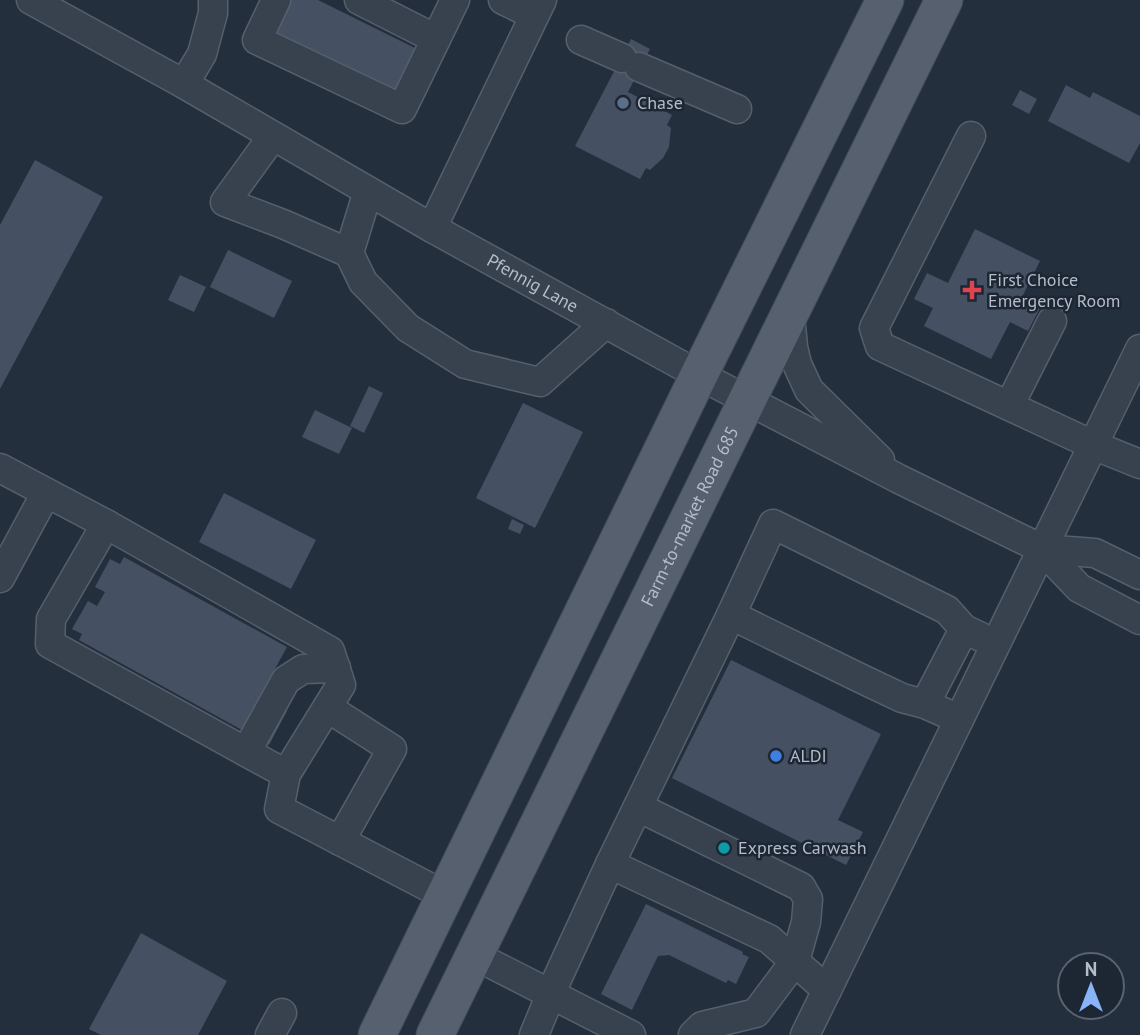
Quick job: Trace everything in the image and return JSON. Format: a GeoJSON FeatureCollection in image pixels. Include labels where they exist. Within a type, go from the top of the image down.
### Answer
{"type":"FeatureCollection","features":[{"type":"Feature","properties":{"kind":"main road"},"geometry":{"type":"LineString","coordinates":[[377,1035],[885,0]]}},
{"type":"Feature","properties":{"kind":"main road","name":"Farm-to-market Road 685"},"geometry":{"type":"LineString","coordinates":[[435,1035],[944,0]]}},
{"type":"Feature","properties":{"kind":"street","name":"Pfennig Lane"},"geometry":{"type":"LineString","coordinates":[[32,0],[184,84],[432,228],[699,375],[1042,550],[1079,588],[1140,620]]}},
{"type":"Feature","properties":{"kind":"street"},"geometry":{"type":"LineString","coordinates":[[184,84],[202,54],[213,13],[213,0]]}},
{"type":"Feature","properties":{"kind":"street"},"geometry":{"type":"LineString","coordinates":[[276,0],[257,40],[402,109],[455,0]]}},
{"type":"Feature","properties":{"kind":"street"},"geometry":{"type":"LineString","coordinates":[[359,0],[436,39]]}},
{"type":"Feature","properties":{"kind":"street"},"geometry":{"type":"LineString","coordinates":[[432,228],[538,7],[503,0]]}},
{"type":"Feature","properties":{"kind":"street"},"geometry":{"type":"LineString","coordinates":[[581,40],[737,109]]}},
{"type":"Feature","properties":{"kind":"street"},"geometry":{"type":"LineString","coordinates":[[971,135],[874,328],[880,346],[1093,445],[1140,464]]}},
{"type":"Feature","properties":{"kind":"street"},"geometry":{"type":"LineString","coordinates":[[273,136],[225,202],[349,253],[363,282],[408,328],[465,364],[540,382],[606,323]]}},
{"type":"Feature","properties":{"kind":"street"},"geometry":{"type":"LineString","coordinates":[[349,253],[368,191]]}},
{"type":"Feature","properties":{"kind":"street"},"geometry":{"type":"LineString","coordinates":[[790,315],[797,364],[809,390],[899,479]]}},
{"type":"Feature","properties":{"kind":"street"},"geometry":{"type":"LineString","coordinates":[[1009,406],[1052,321]]}},
{"type":"Feature","properties":{"kind":"street"},"geometry":{"type":"LineString","coordinates":[[805,1035],[1140,349]]}},
{"type":"Feature","properties":{"kind":"street"},"geometry":{"type":"LineString","coordinates":[[0,468],[106,524],[330,651],[341,685],[286,774],[279,809],[444,895]]}},
{"type":"Feature","properties":{"kind":"street"},"geometry":{"type":"LineString","coordinates":[[0,578],[46,493]]}},
{"type":"Feature","properties":{"kind":"street"},"geometry":{"type":"LineString","coordinates":[[106,524],[51,619],[50,644],[286,774]]}},
{"type":"Feature","properties":{"kind":"street"},"geometry":{"type":"LineString","coordinates":[[534,1035],[610,864],[732,615],[773,524],[947,610],[964,629],[996,643]]}},
{"type":"Feature","properties":{"kind":"street","name":"Pfennig Lane"},"geometry":{"type":"LineString","coordinates":[[1042,550],[1095,552],[1140,575]]}},
{"type":"Feature","properties":{"kind":"street"},"geometry":{"type":"LineString","coordinates":[[732,615],[902,698],[925,704],[959,719]]}},
{"type":"Feature","properties":{"kind":"street"},"geometry":{"type":"LineString","coordinates":[[925,704],[964,629]]}},
{"type":"Feature","properties":{"kind":"street"},"geometry":{"type":"LineString","coordinates":[[246,752],[286,680],[303,668],[336,668]]}},
{"type":"Feature","properties":{"kind":"street"},"geometry":{"type":"LineString","coordinates":[[328,708],[392,749],[340,841]]}},
{"type":"Feature","properties":{"kind":"street"},"geometry":{"type":"LineString","coordinates":[[638,807],[801,887],[808,899],[806,922],[795,961],[756,1013],[702,1026],[693,1035]]}},
{"type":"Feature","properties":{"kind":"street"},"geometry":{"type":"LineString","coordinates":[[610,864],[769,939],[827,990]]}},
{"type":"Feature","properties":{"kind":"street"},"geometry":{"type":"LineString","coordinates":[[474,956],[631,1035]]}},
{"type":"Feature","properties":{"kind":"building"},"geometry":{"type":"Polygon","coordinates":[[[286,0],[318,0],[425,53],[402,97],[270,31],[286,0]]]}},
{"type":"Feature","properties":{"kind":"building","name":"Chase"},"geometry":{"type":"Polygon","coordinates":[[[631,39],[650,49],[628,92],[672,115],[667,125],[671,128],[669,147],[663,158],[650,170],[646,168],[640,179],[575,146],[631,39]]]}},
{"type":"Feature","properties":{"kind":"building"},"geometry":{"type":"Polygon","coordinates":[[[1066,85],[1090,98],[1093,92],[1140,116],[1140,143],[1129,163],[1048,121],[1066,85]]]}},
{"type":"Feature","properties":{"kind":"building"},"geometry":{"type":"Polygon","coordinates":[[[1020,90],[1037,99],[1029,114],[1012,105],[1020,90]]]}},
{"type":"Feature","properties":{"kind":"building"},"geometry":{"type":"Polygon","coordinates":[[[35,160],[103,197],[0,389],[0,225],[35,160]]]}},
{"type":"Feature","properties":{"kind":"building","name":"First Choice Emergency Room"},"geometry":{"type":"Polygon","coordinates":[[[975,229],[1040,261],[1022,297],[1041,306],[1028,331],[1010,322],[991,359],[924,326],[933,308],[914,299],[927,273],[948,283],[975,229]]]}},
{"type":"Feature","properties":{"kind":"building"},"geometry":{"type":"Polygon","coordinates":[[[228,250],[292,281],[274,318],[210,287],[228,250]]]}},
{"type":"Feature","properties":{"kind":"building"},"geometry":{"type":"Polygon","coordinates":[[[180,275],[206,287],[194,312],[168,300],[180,275]]]}},
{"type":"Feature","properties":{"kind":"building"},"geometry":{"type":"Polygon","coordinates":[[[369,386],[383,393],[364,433],[350,426],[369,386]]]}},
{"type":"Feature","properties":{"kind":"building"},"geometry":{"type":"Polygon","coordinates":[[[523,403],[583,432],[535,528],[476,498],[523,403]]]}},
{"type":"Feature","properties":{"kind":"building"},"geometry":{"type":"Polygon","coordinates":[[[315,410],[352,428],[339,454],[302,437],[315,410]]]}},
{"type":"Feature","properties":{"kind":"building"},"geometry":{"type":"Polygon","coordinates":[[[224,493],[316,540],[291,589],[199,542],[224,493]]]}},
{"type":"Feature","properties":{"kind":"building"},"geometry":{"type":"Polygon","coordinates":[[[512,519],[524,525],[520,534],[508,529],[512,519]]]}},
{"type":"Feature","properties":{"kind":"building"},"geometry":{"type":"Polygon","coordinates":[[[124,557],[287,647],[260,696],[287,711],[269,745],[79,640],[82,634],[72,629],[88,601],[97,606],[105,592],[95,587],[110,559],[120,564],[124,557]]]}},
{"type":"Feature","properties":{"kind":"building","name":"ALDI"},"geometry":{"type":"Polygon","coordinates":[[[731,660],[881,734],[838,820],[863,832],[846,865],[672,778],[731,660]]]}},
{"type":"Feature","properties":{"kind":"building"},"geometry":{"type":"Polygon","coordinates":[[[646,904],[749,957],[736,984],[728,980],[726,983],[669,955],[658,956],[632,1010],[601,994],[646,904]]]}},
{"type":"Feature","properties":{"kind":"building"},"geometry":{"type":"Polygon","coordinates":[[[141,933],[227,981],[198,1035],[101,1035],[89,1029],[141,933]]]}},
{"type":"Feature","properties":{"kind":"place","name":"Chase"},"geometry":{"type":"Point","coordinates":[623,103]}},
{"type":"Feature","properties":{"kind":"place","name":"First Choice Emergency Room"},"geometry":{"type":"Point","coordinates":[972,290]}},
{"type":"Feature","properties":{"kind":"place","name":"ALDI"},"geometry":{"type":"Point","coordinates":[776,756]}},
{"type":"Feature","properties":{"kind":"place","name":"Express Carwash"},"geometry":{"type":"Point","coordinates":[724,848]}}]}
